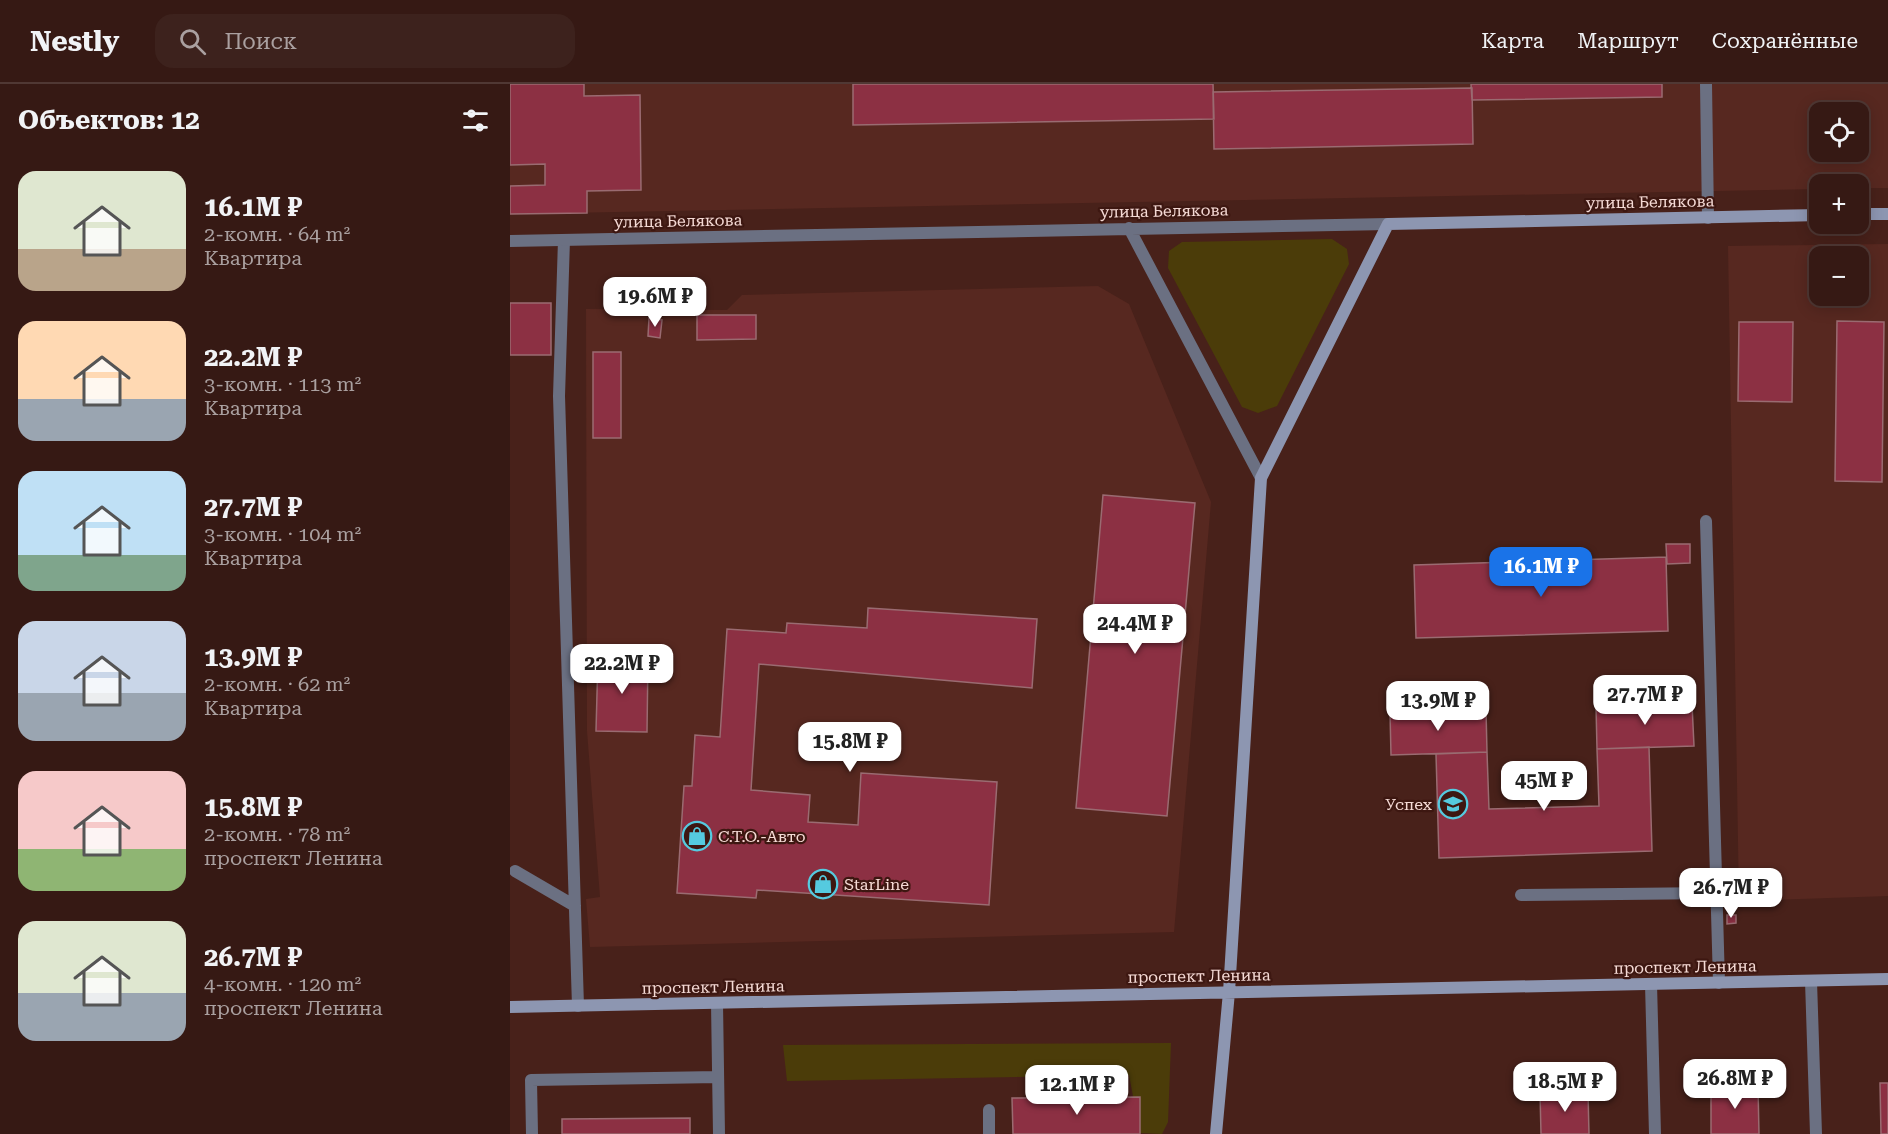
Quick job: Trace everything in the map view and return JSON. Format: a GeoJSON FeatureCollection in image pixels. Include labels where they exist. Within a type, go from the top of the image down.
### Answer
{"type":"FeatureCollection","features":[{"type":"Feature","properties":{"kind":"street"},"geometry":{"type":"LineString","coordinates":[[1706,84],[1708,218]]}},
{"type":"Feature","properties":{"kind":"street"},"geometry":{"type":"LineString","coordinates":[[1869,214],[1888,214]]}},
{"type":"Feature","properties":{"kind":"street","name":"улица Белякова"},"geometry":{"type":"LineString","coordinates":[[510,241],[1809,215]]}},
{"type":"Feature","properties":{"kind":"street"},"geometry":{"type":"LineString","coordinates":[[1216,1134],[1229,993],[1261,478],[1388,224]]}},
{"type":"Feature","properties":{"kind":"street"},"geometry":{"type":"LineString","coordinates":[[1129,228],[1261,478]]}},
{"type":"Feature","properties":{"kind":"street"},"geometry":{"type":"LineString","coordinates":[[564,240],[559,396],[578,1006]]}},
{"type":"Feature","properties":{"kind":"street"},"geometry":{"type":"LineString","coordinates":[[1706,521],[1719,983]]}},
{"type":"Feature","properties":{"kind":"street"},"geometry":{"type":"LineString","coordinates":[[515,871],[575,906]]}},
{"type":"Feature","properties":{"kind":"street"},"geometry":{"type":"LineString","coordinates":[[1521,896],[1716,893]]}},
{"type":"Feature","properties":{"kind":"street","name":"проспект Ленина"},"geometry":{"type":"LineString","coordinates":[[510,1007],[1888,979]]}},
{"type":"Feature","properties":{"kind":"street"},"geometry":{"type":"LineString","coordinates":[[1811,981],[1816,1134]]}},
{"type":"Feature","properties":{"kind":"street"},"geometry":{"type":"LineString","coordinates":[[1651,984],[1654,1134]]}},
{"type":"Feature","properties":{"kind":"street"},"geometry":{"type":"LineString","coordinates":[[717,1003],[719,1134]]}},
{"type":"Feature","properties":{"kind":"street"},"geometry":{"type":"LineString","coordinates":[[532,1134],[531,1080],[718,1077]]}},
{"type":"Feature","properties":{"kind":"street"},"geometry":{"type":"LineString","coordinates":[[989,1110],[989,1134]]}},
{"type":"Feature","properties":{"kind":"shaded area"},"geometry":{"type":"Polygon","coordinates":[[[510,84],[1888,84],[1888,188],[1869,188],[1869,174],[1809,174],[1809,189],[510,214],[510,84]]]}},
{"type":"Feature","properties":{"kind":"shaded area"},"geometry":{"type":"Polygon","coordinates":[[[1332,239],[1347,249],[1349,264],[1277,406],[1258,413],[1242,407],[1168,268],[1169,251],[1182,242],[1332,239]]]}},
{"type":"Feature","properties":{"kind":"shaded area"},"geometry":{"type":"Polygon","coordinates":[[[1888,244],[1888,896],[1739,901],[1728,246],[1888,244]]]}},
{"type":"Feature","properties":{"kind":"shaded area"},"geometry":{"type":"Polygon","coordinates":[[[1098,286],[1129,304],[1211,502],[1174,932],[590,947],[586,899],[600,897],[587,731],[586,309],[727,310],[742,295],[1098,286]]]}},
{"type":"Feature","properties":{"kind":"shaded area"},"geometry":{"type":"Polygon","coordinates":[[[1171,1043],[1168,1122],[1162,1134],[1140,1133],[1129,1075],[787,1081],[783,1045],[1171,1043]]]}},
{"type":"Feature","properties":{"kind":"building"},"geometry":{"type":"Polygon","coordinates":[[[510,84],[584,84],[584,96],[640,95],[641,190],[587,191],[587,213],[510,214],[510,186],[545,185],[545,164],[510,165],[510,84]]]}},
{"type":"Feature","properties":{"kind":"building"},"geometry":{"type":"Polygon","coordinates":[[[853,84],[1213,84],[1214,119],[853,125],[853,84]]]}},
{"type":"Feature","properties":{"kind":"building"},"geometry":{"type":"Polygon","coordinates":[[[1471,84],[1662,84],[1662,97],[1472,100],[1471,84]]]}},
{"type":"Feature","properties":{"kind":"building"},"geometry":{"type":"Polygon","coordinates":[[[1472,88],[1473,144],[1214,149],[1213,92],[1472,88]]]}},
{"type":"Feature","properties":{"kind":"building"},"geometry":{"type":"Polygon","coordinates":[[[510,303],[551,303],[551,355],[510,355],[510,303]]]}},
{"type":"Feature","properties":{"kind":"building"},"geometry":{"type":"Polygon","coordinates":[[[697,315],[756,315],[756,339],[697,340],[697,315]]]}},
{"type":"Feature","properties":{"kind":"building"},"geometry":{"type":"Polygon","coordinates":[[[649,318],[662,320],[660,338],[648,336],[649,318]]]}},
{"type":"Feature","properties":{"kind":"building"},"geometry":{"type":"Polygon","coordinates":[[[1837,321],[1884,322],[1882,482],[1835,481],[1837,321]]]}},
{"type":"Feature","properties":{"kind":"building"},"geometry":{"type":"Polygon","coordinates":[[[1739,322],[1793,322],[1792,402],[1738,401],[1739,322]]]}},
{"type":"Feature","properties":{"kind":"building"},"geometry":{"type":"Polygon","coordinates":[[[593,352],[621,352],[621,438],[593,438],[593,352]]]}},
{"type":"Feature","properties":{"kind":"building"},"geometry":{"type":"Polygon","coordinates":[[[1103,495],[1195,503],[1167,816],[1076,808],[1103,495]]]}},
{"type":"Feature","properties":{"kind":"building"},"geometry":{"type":"Polygon","coordinates":[[[1666,544],[1690,544],[1690,563],[1667,564],[1666,544]]]}},
{"type":"Feature","properties":{"kind":"building"},"geometry":{"type":"Polygon","coordinates":[[[1666,557],[1668,631],[1416,638],[1414,565],[1666,557]]]}},
{"type":"Feature","properties":{"kind":"building"},"geometry":{"type":"Polygon","coordinates":[[[868,608],[1037,619],[1032,688],[759,664],[751,790],[810,795],[808,822],[858,825],[861,773],[997,782],[989,905],[757,890],[756,898],[677,893],[684,786],[692,786],[695,735],[720,737],[727,629],[786,633],[787,623],[867,628],[868,608]]]}},
{"type":"Feature","properties":{"kind":"building"},"geometry":{"type":"Polygon","coordinates":[[[598,657],[648,658],[647,732],[596,731],[598,657]]]}},
{"type":"Feature","properties":{"kind":"building"},"geometry":{"type":"Polygon","coordinates":[[[1692,704],[1694,746],[1597,749],[1596,706],[1692,704]]]}},
{"type":"Feature","properties":{"kind":"building"},"geometry":{"type":"Polygon","coordinates":[[[1486,710],[1487,752],[1391,755],[1390,713],[1486,710]]]}},
{"type":"Feature","properties":{"kind":"building"},"geometry":{"type":"Polygon","coordinates":[[[1649,747],[1652,851],[1439,858],[1436,754],[1487,752],[1489,809],[1599,806],[1597,749],[1649,747]]]}},
{"type":"Feature","properties":{"kind":"building"},"geometry":{"type":"Polygon","coordinates":[[[1727,915],[1736,915],[1736,923],[1727,924],[1727,915]]]}},
{"type":"Feature","properties":{"kind":"building"},"geometry":{"type":"Polygon","coordinates":[[[1880,1083],[1888,1083],[1888,1134],[1881,1134],[1880,1083]]]}},
{"type":"Feature","properties":{"kind":"building"},"geometry":{"type":"Polygon","coordinates":[[[1758,1086],[1759,1134],[1711,1134],[1711,1087],[1758,1086]]]}},
{"type":"Feature","properties":{"kind":"building"},"geometry":{"type":"Polygon","coordinates":[[[1588,1092],[1589,1134],[1541,1134],[1540,1093],[1588,1092]]]}},
{"type":"Feature","properties":{"kind":"building"},"geometry":{"type":"Polygon","coordinates":[[[1140,1097],[1140,1134],[1013,1134],[1012,1098],[1140,1097]]]}},
{"type":"Feature","properties":{"kind":"building"},"geometry":{"type":"Polygon","coordinates":[[[690,1118],[690,1134],[562,1134],[562,1119],[690,1118]]]}},
{"type":"Feature","properties":{"kind":"place","name":"Успех"},"geometry":{"type":"Point","coordinates":[1453,804]}},
{"type":"Feature","properties":{"kind":"place","name":"С.Т.О.-Авто"},"geometry":{"type":"Point","coordinates":[697,836]}},
{"type":"Feature","properties":{"kind":"place","name":"StarLine"},"geometry":{"type":"Point","coordinates":[823,884]}}]}
